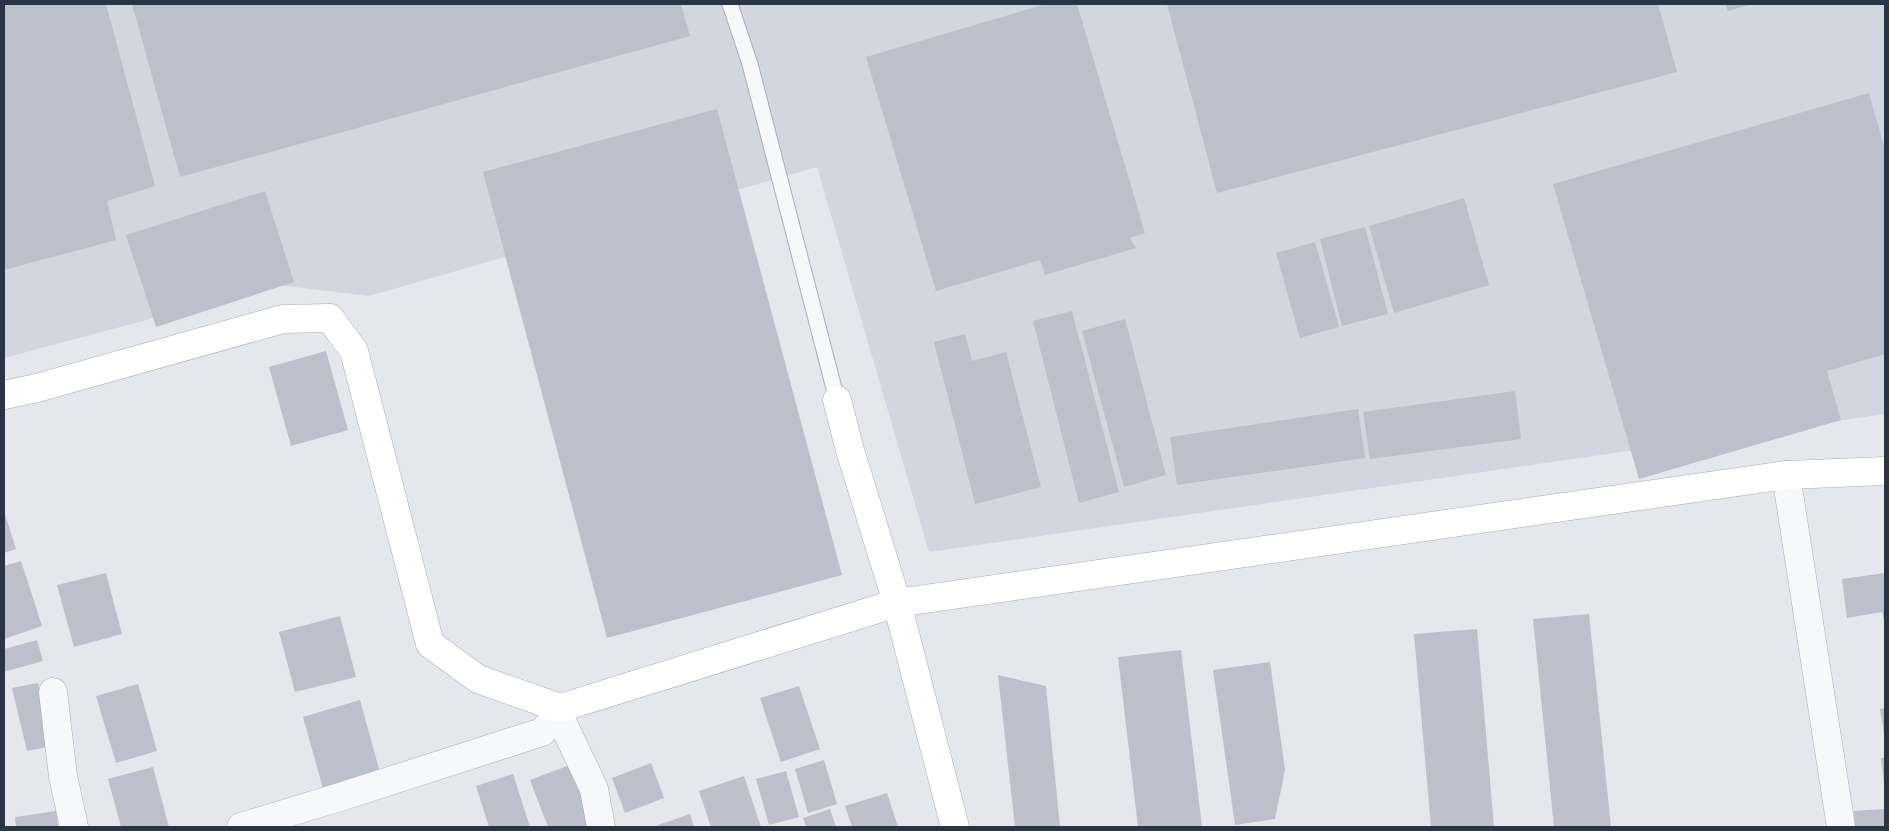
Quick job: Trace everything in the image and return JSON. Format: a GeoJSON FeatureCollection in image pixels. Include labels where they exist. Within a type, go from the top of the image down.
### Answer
{"type":"FeatureCollection","features":[{"type":"Feature","properties":{"kind":"street"},"geometry":{"type":"LineString","coordinates":[[4,395],[37,388],[283,319],[330,318],[354,351],[430,644],[478,679],[560,712],[594,790],[601,827]]}},
{"type":"Feature","properties":{"kind":"street"},"geometry":{"type":"LineString","coordinates":[[838,400],[850,450],[897,603],[955,827]]}},
{"type":"Feature","properties":{"kind":"street"},"geometry":{"type":"LineString","coordinates":[[241,827],[542,732],[560,712],[897,603],[1786,475],[1885,471]]}},
{"type":"Feature","properties":{"kind":"street"},"geometry":{"type":"LineString","coordinates":[[1786,475],[1841,827]]}},
{"type":"Feature","properties":{"kind":"street"},"geometry":{"type":"LineString","coordinates":[[53,692],[63,776],[74,827]]}},
{"type":"Feature","properties":{"kind":"lane"},"geometry":{"type":"LineString","coordinates":[[730,4],[750,64],[838,400]]}},
{"type":"Feature","properties":{"kind":"shaded area"},"geometry":{"type":"Polygon","coordinates":[[[4,4],[1885,4],[1885,414],[929,552],[817,167],[369,296],[278,285],[4,358],[4,4]]]}},
{"type":"Feature","properties":{"kind":"building"},"geometry":{"type":"Polygon","coordinates":[[[4,4],[106,4],[155,186],[107,201],[116,240],[4,270],[4,4]]]}},
{"type":"Feature","properties":{"kind":"building"},"geometry":{"type":"Polygon","coordinates":[[[132,4],[681,4],[690,36],[180,177],[132,4]]]}},
{"type":"Feature","properties":{"kind":"building"},"geometry":{"type":"Polygon","coordinates":[[[1046,4],[1077,4],[1145,233],[1130,238],[1136,248],[1045,275],[1040,260],[936,291],[866,57],[1046,4]]]}},
{"type":"Feature","properties":{"kind":"building"},"geometry":{"type":"Polygon","coordinates":[[[1167,4],[1658,4],[1677,72],[1217,193],[1167,4]]]}},
{"type":"Feature","properties":{"kind":"building"},"geometry":{"type":"Polygon","coordinates":[[[1725,4],[1752,4],[1728,11],[1725,4]]]}},
{"type":"Feature","properties":{"kind":"building"},"geometry":{"type":"Polygon","coordinates":[[[1869,93],[1885,150],[1885,354],[1827,371],[1841,420],[1639,479],[1553,184],[1869,93]]]}},
{"type":"Feature","properties":{"kind":"building"},"geometry":{"type":"Polygon","coordinates":[[[717,109],[842,575],[607,638],[483,172],[717,109]]]}},
{"type":"Feature","properties":{"kind":"building"},"geometry":{"type":"Polygon","coordinates":[[[265,191],[294,282],[156,327],[126,235],[265,191]]]}},
{"type":"Feature","properties":{"kind":"building"},"geometry":{"type":"Polygon","coordinates":[[[1464,198],[1489,285],[1394,313],[1369,226],[1464,198]]]}},
{"type":"Feature","properties":{"kind":"building"},"geometry":{"type":"Polygon","coordinates":[[[1365,227],[1388,314],[1342,326],[1320,239],[1365,227]]]}},
{"type":"Feature","properties":{"kind":"building"},"geometry":{"type":"Polygon","coordinates":[[[1315,242],[1339,327],[1300,338],[1276,253],[1315,242]]]}},
{"type":"Feature","properties":{"kind":"building"},"geometry":{"type":"Polygon","coordinates":[[[1072,311],[1119,492],[1079,503],[1033,321],[1072,311]]]}},
{"type":"Feature","properties":{"kind":"building"},"geometry":{"type":"Polygon","coordinates":[[[1125,319],[1166,475],[1124,487],[1082,331],[1125,319]]]}},
{"type":"Feature","properties":{"kind":"building"},"geometry":{"type":"Polygon","coordinates":[[[965,334],[972,361],[1006,352],[1041,487],[975,504],[934,342],[965,334]]]}},
{"type":"Feature","properties":{"kind":"building"},"geometry":{"type":"Polygon","coordinates":[[[326,351],[348,430],[291,446],[269,367],[326,351]]]}},
{"type":"Feature","properties":{"kind":"building"},"geometry":{"type":"Polygon","coordinates":[[[1515,391],[1521,439],[1370,459],[1363,412],[1515,391]]]}},
{"type":"Feature","properties":{"kind":"building"},"geometry":{"type":"Polygon","coordinates":[[[1358,409],[1365,458],[1177,485],[1170,437],[1358,409]]]}},
{"type":"Feature","properties":{"kind":"building"},"geometry":{"type":"Polygon","coordinates":[[[4,511],[16,549],[4,553],[4,511]]]}},
{"type":"Feature","properties":{"kind":"building"},"geometry":{"type":"Polygon","coordinates":[[[21,561],[42,626],[4,639],[4,566],[21,561]]]}},
{"type":"Feature","properties":{"kind":"building"},"geometry":{"type":"Polygon","coordinates":[[[106,573],[122,634],[74,647],[57,585],[106,573]]]}},
{"type":"Feature","properties":{"kind":"building"},"geometry":{"type":"Polygon","coordinates":[[[1885,573],[1885,625],[1882,612],[1847,618],[1842,579],[1885,573]]]}},
{"type":"Feature","properties":{"kind":"building"},"geometry":{"type":"Polygon","coordinates":[[[1589,614],[1611,827],[1554,827],[1533,619],[1589,614]]]}},
{"type":"Feature","properties":{"kind":"building"},"geometry":{"type":"Polygon","coordinates":[[[340,616],[356,677],[295,692],[279,632],[340,616]]]}},
{"type":"Feature","properties":{"kind":"building"},"geometry":{"type":"Polygon","coordinates":[[[1477,629],[1494,827],[1431,827],[1414,634],[1477,629]]]}},
{"type":"Feature","properties":{"kind":"building"},"geometry":{"type":"Polygon","coordinates":[[[37,640],[43,661],[4,672],[4,649],[37,640]]]}},
{"type":"Feature","properties":{"kind":"building"},"geometry":{"type":"Polygon","coordinates":[[[1181,650],[1202,827],[1138,827],[1118,657],[1181,650]]]}},
{"type":"Feature","properties":{"kind":"building"},"geometry":{"type":"Polygon","coordinates":[[[1270,662],[1285,770],[1275,819],[1235,825],[1213,670],[1270,662]]]}},
{"type":"Feature","properties":{"kind":"building"},"geometry":{"type":"Polygon","coordinates":[[[998,675],[1046,686],[1060,827],[1015,827],[998,675]]]}},
{"type":"Feature","properties":{"kind":"building"},"geometry":{"type":"Polygon","coordinates":[[[38,683],[52,746],[27,751],[12,688],[38,683]]]}},
{"type":"Feature","properties":{"kind":"building"},"geometry":{"type":"Polygon","coordinates":[[[138,684],[157,751],[116,763],[96,696],[138,684]]]}},
{"type":"Feature","properties":{"kind":"building"},"geometry":{"type":"Polygon","coordinates":[[[799,686],[820,749],[781,762],[760,698],[799,686]]]}},
{"type":"Feature","properties":{"kind":"building"},"geometry":{"type":"Polygon","coordinates":[[[360,700],[381,776],[324,792],[303,717],[360,700]]]}},
{"type":"Feature","properties":{"kind":"building"},"geometry":{"type":"Polygon","coordinates":[[[1885,708],[1885,734],[1884,734],[1880,709],[1885,708]]]}},
{"type":"Feature","properties":{"kind":"building"},"geometry":{"type":"Polygon","coordinates":[[[1881,758],[1885,758],[1885,783],[1884,783],[1881,758]]]}},
{"type":"Feature","properties":{"kind":"building"},"geometry":{"type":"Polygon","coordinates":[[[824,760],[837,804],[808,813],[795,769],[824,760]]]}},
{"type":"Feature","properties":{"kind":"building"},"geometry":{"type":"Polygon","coordinates":[[[651,763],[664,798],[625,813],[612,778],[651,763]]]}},
{"type":"Feature","properties":{"kind":"building"},"geometry":{"type":"Polygon","coordinates":[[[570,765],[593,826],[548,827],[530,780],[570,765]]]}},
{"type":"Feature","properties":{"kind":"building"},"geometry":{"type":"Polygon","coordinates":[[[153,767],[169,827],[121,827],[108,779],[153,767]]]}},
{"type":"Feature","properties":{"kind":"building"},"geometry":{"type":"Polygon","coordinates":[[[786,771],[799,817],[769,825],[756,779],[786,771]]]}},
{"type":"Feature","properties":{"kind":"building"},"geometry":{"type":"Polygon","coordinates":[[[513,774],[530,827],[489,827],[476,786],[513,774]]]}},
{"type":"Feature","properties":{"kind":"building"},"geometry":{"type":"Polygon","coordinates":[[[744,776],[761,827],[711,827],[699,791],[744,776]]]}},
{"type":"Feature","properties":{"kind":"building"},"geometry":{"type":"Polygon","coordinates":[[[887,793],[898,827],[852,827],[845,806],[887,793]]]}},
{"type":"Feature","properties":{"kind":"building"},"geometry":{"type":"Polygon","coordinates":[[[830,809],[836,827],[806,827],[803,818],[830,809]]]}},
{"type":"Feature","properties":{"kind":"building"},"geometry":{"type":"Polygon","coordinates":[[[1885,809],[1885,827],[1855,827],[1854,811],[1885,809]]]}},
{"type":"Feature","properties":{"kind":"building"},"geometry":{"type":"Polygon","coordinates":[[[56,811],[58,827],[16,827],[15,817],[56,811]]]}},
{"type":"Feature","properties":{"kind":"building"},"geometry":{"type":"Polygon","coordinates":[[[690,814],[694,827],[659,827],[658,825],[690,814]]]}}]}
